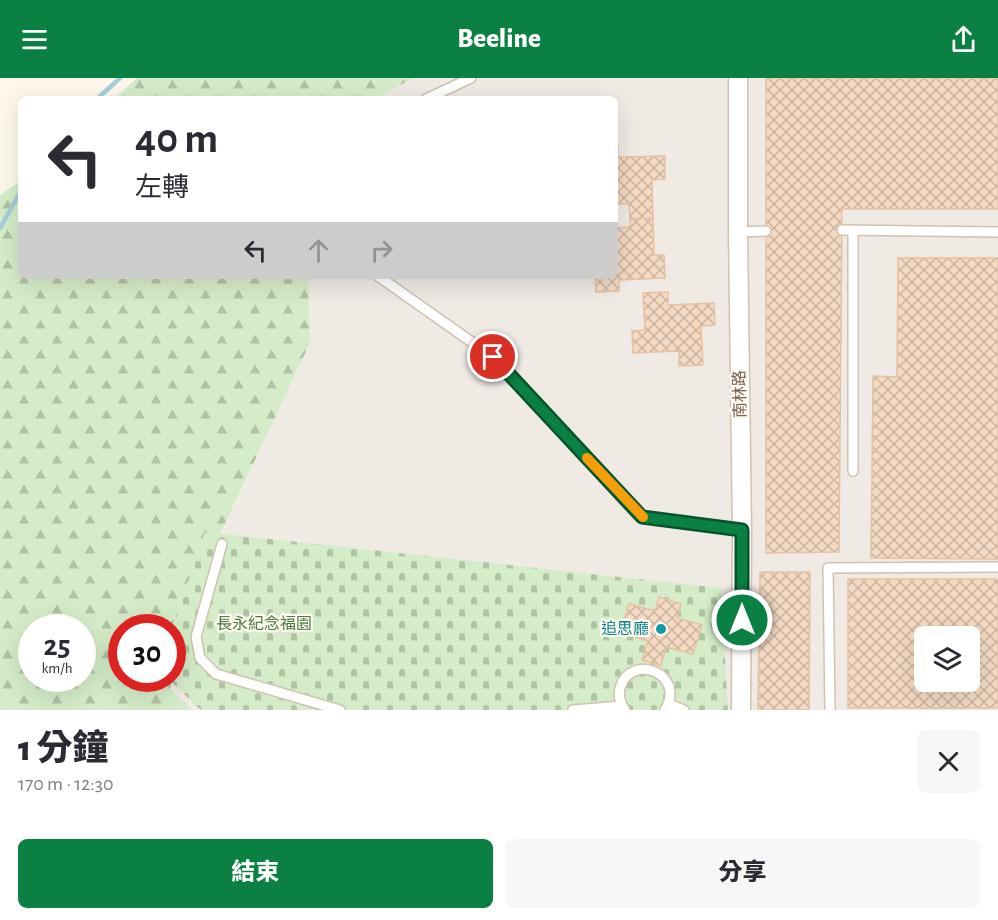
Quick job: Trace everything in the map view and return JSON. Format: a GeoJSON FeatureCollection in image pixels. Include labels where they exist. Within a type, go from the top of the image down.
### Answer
{"type":"FeatureCollection","features":[{"type":"Feature","properties":{"kind":"street","name":"南林路"},"geometry":{"type":"LineString","coordinates":[[738,78],[742,530],[741,710]]}},
{"type":"Feature","properties":{"kind":"lane"},"geometry":{"type":"LineString","coordinates":[[432,96],[471,78]]}},
{"type":"Feature","properties":{"kind":"lane"},"geometry":{"type":"LineString","coordinates":[[842,230],[998,232]]}},
{"type":"Feature","properties":{"kind":"lane"},"geometry":{"type":"LineString","coordinates":[[853,471],[854,230]]}},
{"type":"Feature","properties":{"kind":"lane"},"geometry":{"type":"LineString","coordinates":[[738,232],[766,231]]}},
{"type":"Feature","properties":{"kind":"lane"},"geometry":{"type":"LineString","coordinates":[[382,279],[493,357],[642,517],[742,530]]}},
{"type":"Feature","properties":{"kind":"lane"},"geometry":{"type":"LineString","coordinates":[[222,544],[196,637],[200,658],[216,674],[340,710]]}},
{"type":"Feature","properties":{"kind":"lane"},"geometry":{"type":"LineString","coordinates":[[830,710],[828,568],[998,567]]}},
{"type":"Feature","properties":{"kind":"lane"},"geometry":{"type":"LineString","coordinates":[[573,710],[624,708],[619,690],[622,682],[627,675],[643,669],[659,673],[665,679],[670,695],[667,707],[684,710]]}},
{"type":"Feature","properties":{"kind":"shaded area"},"geometry":{"type":"Polygon","coordinates":[[[414,78],[998,78],[998,710],[192,710],[173,692],[186,692],[186,630],[199,582],[310,343],[308,279],[618,279],[618,96],[380,96],[414,78]]]}},
{"type":"Feature","properties":{"kind":"green space"},"geometry":{"type":"Polygon","coordinates":[[[137,78],[414,78],[380,96],[117,96],[137,78]]]}},
{"type":"Feature","properties":{"kind":"green space"},"geometry":{"type":"Polygon","coordinates":[[[18,183],[18,279],[308,279],[310,343],[198,582],[186,628],[186,614],[108,614],[108,692],[173,692],[192,710],[0,710],[0,195],[18,183]]]}},
{"type":"Feature","properties":{"kind":"green space","name":"長永紀念福園"},"geometry":{"type":"Polygon","coordinates":[[[205,532],[721,588],[728,710],[201,710],[182,692],[186,692],[186,614],[177,614],[205,532]]]}},
{"type":"Feature","properties":{"kind":"building"},"geometry":{"type":"Polygon","coordinates":[[[766,78],[998,78],[998,209],[842,209],[839,552],[766,553],[766,78]]]}},
{"type":"Feature","properties":{"kind":"building"},"geometry":{"type":"Polygon","coordinates":[[[665,156],[665,179],[652,180],[653,218],[630,219],[629,204],[618,204],[618,157],[665,156]]]}},
{"type":"Feature","properties":{"kind":"building"},"geometry":{"type":"Polygon","coordinates":[[[653,218],[654,255],[664,255],[665,278],[619,280],[619,291],[596,292],[595,279],[618,279],[618,228],[630,227],[630,219],[653,218]]]}},
{"type":"Feature","properties":{"kind":"building"},"geometry":{"type":"Polygon","coordinates":[[[898,258],[998,258],[998,559],[871,558],[873,376],[897,377],[898,258]]]}},
{"type":"Feature","properties":{"kind":"building"},"geometry":{"type":"Polygon","coordinates":[[[668,292],[668,305],[714,303],[715,325],[701,326],[703,365],[679,366],[679,351],[633,353],[632,331],[645,330],[643,293],[668,292]]]}},
{"type":"Feature","properties":{"kind":"building"},"geometry":{"type":"Polygon","coordinates":[[[760,572],[810,572],[809,710],[758,710],[760,572]]]}},
{"type":"Feature","properties":{"kind":"building"},"geometry":{"type":"Polygon","coordinates":[[[848,579],[998,579],[998,708],[848,708],[848,579]]]}},
{"type":"Feature","properties":{"kind":"building","name":"追思廳"},"geometry":{"type":"Polygon","coordinates":[[[659,597],[681,604],[677,618],[702,625],[693,654],[666,647],[661,665],[642,660],[648,641],[620,633],[629,604],[655,611],[659,597]]]}},
{"type":"Feature","properties":{"kind":"waterway"},"geometry":{"type":"LineString","coordinates":[[100,96],[120,78]]}},
{"type":"Feature","properties":{"kind":"waterway"},"geometry":{"type":"LineString","coordinates":[[0,228],[18,196]]}},
{"type":"Feature","properties":{"kind":"slow traffic"},"geometry":{"type":"LineString","coordinates":[[587,458],[643,517]]}},
{"type":"Feature","properties":{"kind":"place","name":"追思廳"},"geometry":{"type":"Point","coordinates":[661,629]}},
{"type":"Feature","properties":{"kind":"route"},"geometry":{"type":"LineString","coordinates":[[493,357],[642,517],[742,530],[742,620]]}}]}
